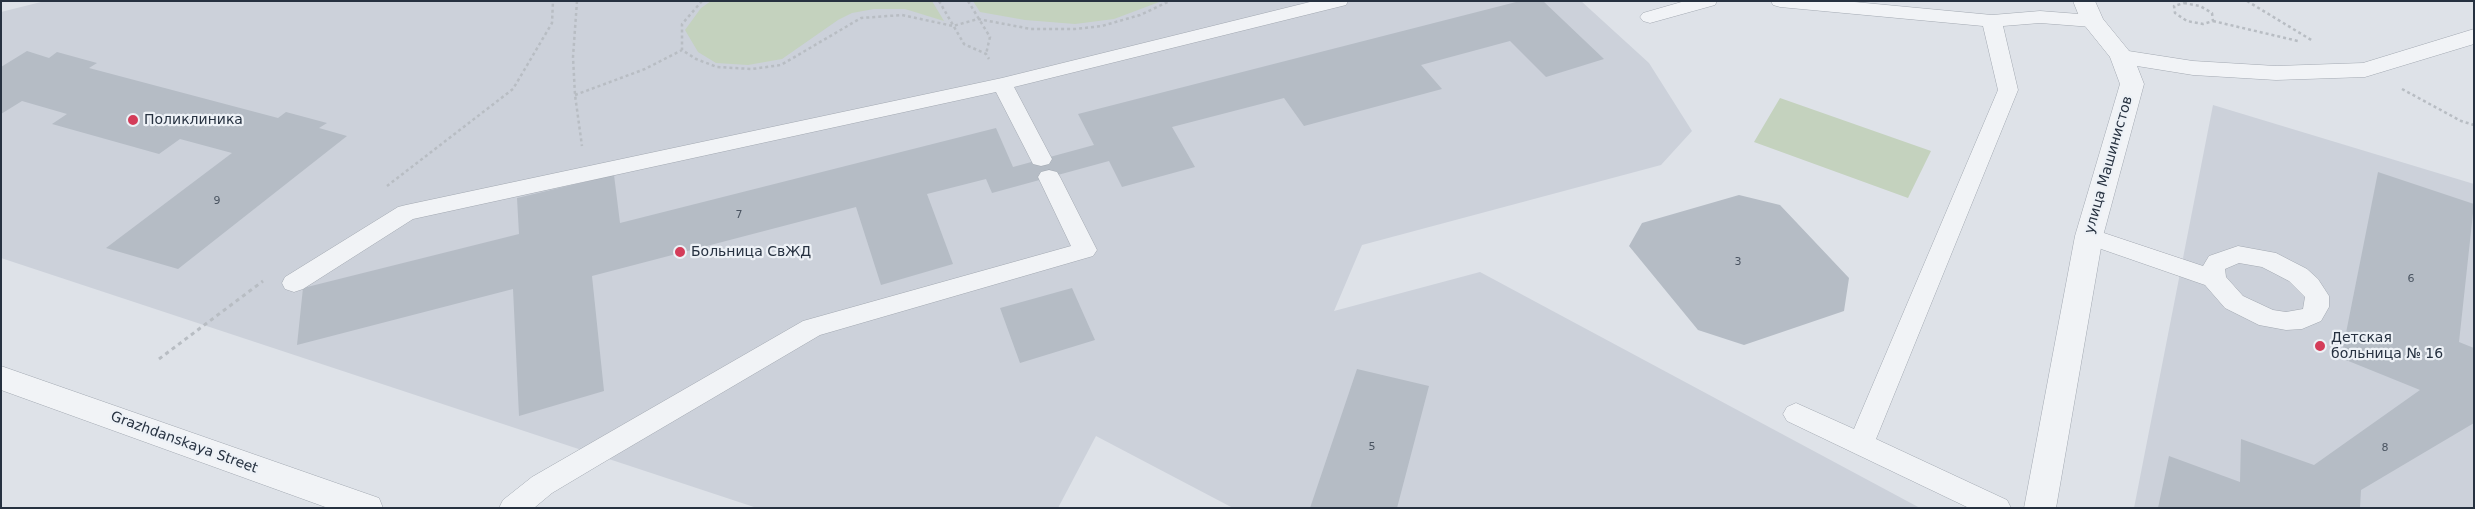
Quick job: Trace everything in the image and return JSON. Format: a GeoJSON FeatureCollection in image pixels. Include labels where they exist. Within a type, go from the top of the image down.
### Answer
{"type":"FeatureCollection","features":[{"type":"Feature","properties":{"kind":"street","name":"улица Машинистов"},"geometry":{"type":"LineString","coordinates":[[2040,508],[2089,236],[2132,84],[2122,57],[2088,11]]}},
{"type":"Feature","properties":{"kind":"street"},"geometry":{"type":"LineString","coordinates":[[2122,57],[2193,68],[2276,73],[2365,70],[2474,36]]}},
{"type":"Feature","properties":{"kind":"street","name":"Grazhdanskaya Street"},"geometry":{"type":"LineString","coordinates":[[1,378],[367,508]]}},
{"type":"Feature","properties":{"kind":"lane"},"geometry":{"type":"LineString","coordinates":[[294,283],[406,213],[1002,84],[1339,1]]}},
{"type":"Feature","properties":{"kind":"lane"},"geometry":{"type":"LineString","coordinates":[[1650,17],[1708,1]]}},
{"type":"Feature","properties":{"kind":"lane"},"geometry":{"type":"LineString","coordinates":[[1780,1],[1992,21],[2040,18],[2088,11]]}},
{"type":"Feature","properties":{"kind":"lane"},"geometry":{"type":"LineString","coordinates":[[1861,444],[2008,90],[1992,21]]}},
{"type":"Feature","properties":{"kind":"lane"},"geometry":{"type":"LineString","coordinates":[[512,508],[542,485],[812,328],[1085,250],[1002,84]]}},
{"type":"Feature","properties":{"kind":"lane"},"geometry":{"type":"LineString","coordinates":[[2089,236],[2214,279]]}},
{"type":"Feature","properties":{"kind":"lane"},"geometry":{"type":"LineString","coordinates":[[1796,414],[1997,508]]}},
{"type":"Feature","properties":{"kind":"path"},"geometry":{"type":"LineString","coordinates":[[386,186],[513,89],[552,23],[553,1]]}},
{"type":"Feature","properties":{"kind":"path"},"geometry":{"type":"LineString","coordinates":[[577,1],[573,57],[575,95],[586,174]]}},
{"type":"Feature","properties":{"kind":"path"},"geometry":{"type":"LineString","coordinates":[[682,50],[682,24],[702,1]]}},
{"type":"Feature","properties":{"kind":"path"},"geometry":{"type":"LineString","coordinates":[[939,1],[964,44]]}},
{"type":"Feature","properties":{"kind":"path"},"geometry":{"type":"LineString","coordinates":[[968,1],[990,36],[986,54]]}},
{"type":"Feature","properties":{"kind":"path"},"geometry":{"type":"LineString","coordinates":[[682,50],[696,59],[717,66],[752,69],[781,65],[861,18],[902,15],[953,26],[978,19],[1031,28],[1075,29],[1102,26],[1140,15],[1170,1]]}},
{"type":"Feature","properties":{"kind":"path"},"geometry":{"type":"LineString","coordinates":[[2190,1],[2174,6],[2175,13],[2187,21],[2203,24],[2213,21],[2315,44],[2247,1]]}},
{"type":"Feature","properties":{"kind":"path"},"geometry":{"type":"LineString","coordinates":[[2183,2],[2206,9],[2212,13],[2213,21]]}},
{"type":"Feature","properties":{"kind":"path"},"geometry":{"type":"LineString","coordinates":[[575,95],[645,69],[682,50]]}},
{"type":"Feature","properties":{"kind":"path"},"geometry":{"type":"LineString","coordinates":[[2402,88],[2461,121],[2474,125]]}},
{"type":"Feature","properties":{"kind":"path"},"geometry":{"type":"LineString","coordinates":[[159,359],[268,278]]}},
{"type":"Feature","properties":{"kind":"shaded area","name":"Больница СвЖД"},"geometry":{"type":"Polygon","coordinates":[[[45,1],[1581,1],[1649,63],[1692,131],[1661,165],[1362,245],[1334,311],[1480,272],[1920,508],[1233,508],[1096,436],[1058,508],[757,508],[1,258],[1,12],[45,1]]]}},
{"type":"Feature","properties":{"kind":"shaded area","name":"Детская больница № 16"},"geometry":{"type":"Polygon","coordinates":[[[2213,105],[2474,184],[2474,508],[2134,508],[2213,105]]]}},
{"type":"Feature","properties":{"kind":"green space"},"geometry":{"type":"Polygon","coordinates":[[[711,1],[932,1],[944,21],[905,9],[874,9],[852,13],[838,20],[782,59],[748,65],[716,63],[698,52],[685,30],[701,8],[711,1]]]}},
{"type":"Feature","properties":{"kind":"green space"},"geometry":{"type":"Polygon","coordinates":[[[973,1],[1162,1],[1114,19],[1075,24],[1025,20],[980,12],[973,1]]]}},
{"type":"Feature","properties":{"kind":"green space"},"geometry":{"type":"Polygon","coordinates":[[[1780,98],[1931,151],[1908,198],[1754,142],[1780,98]]]}},
{"type":"Feature","properties":{"kind":"building"},"geometry":{"type":"Polygon","coordinates":[[[1520,1],[1543,1],[1604,59],[1546,77],[1510,41],[1421,65],[1442,89],[1304,126],[1284,98],[1172,127],[1195,167],[1122,187],[1109,161],[992,193],[986,179],[927,194],[953,264],[881,285],[856,207],[592,276],[604,391],[519,416],[513,289],[297,345],[303,288],[519,234],[517,198],[614,175],[620,223],[996,128],[1013,167],[1094,145],[1078,114],[1520,1]]]}},
{"type":"Feature","properties":{"kind":"building"},"geometry":{"type":"Polygon","coordinates":[[[27,51],[49,58],[57,52],[97,63],[89,68],[278,118],[286,112],[327,123],[319,128],[347,136],[178,269],[106,248],[232,153],[180,139],[159,154],[52,124],[67,114],[22,101],[1,114],[1,67],[27,51]]]}},
{"type":"Feature","properties":{"kind":"building"},"geometry":{"type":"Polygon","coordinates":[[[2378,172],[2474,204],[2459,342],[2474,348],[2474,423],[2361,490],[2360,508],[2158,508],[2169,456],[2240,482],[2241,439],[2314,465],[2420,390],[2341,358],[2378,172]]]}},
{"type":"Feature","properties":{"kind":"building"},"geometry":{"type":"Polygon","coordinates":[[[1739,195],[1780,205],[1849,278],[1844,311],[1744,345],[1698,330],[1629,246],[1642,223],[1739,195]]]}},
{"type":"Feature","properties":{"kind":"building"},"geometry":{"type":"Polygon","coordinates":[[[1072,288],[1095,340],[1020,363],[1000,308],[1072,288]]]}},
{"type":"Feature","properties":{"kind":"building"},"geometry":{"type":"Polygon","coordinates":[[[1357,369],[1429,386],[1397,508],[1310,508],[1357,369]]]}},
{"type":"Feature","properties":{"kind":"place","name":"Поликлиника"},"geometry":{"type":"Point","coordinates":[133,120]}},
{"type":"Feature","properties":{"kind":"place","name":"Больница СвЖД"},"geometry":{"type":"Point","coordinates":[680,252]}},
{"type":"Feature","properties":{"kind":"place","name":"Детская больница № 16"},"geometry":{"type":"Point","coordinates":[2320,346]}}]}
